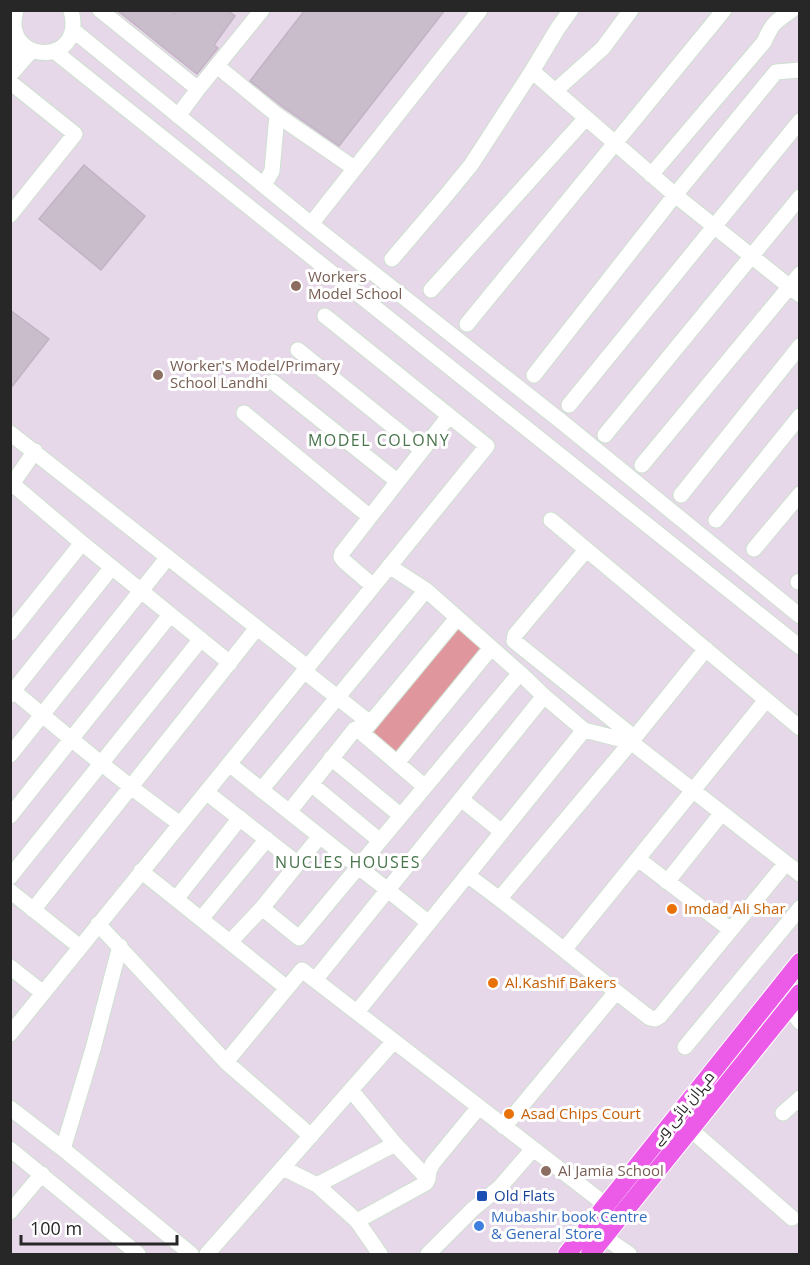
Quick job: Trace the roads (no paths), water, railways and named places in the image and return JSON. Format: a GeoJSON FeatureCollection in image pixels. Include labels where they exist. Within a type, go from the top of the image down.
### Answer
{"type":"FeatureCollection","features":[{"type":"Feature","properties":{"kind":"main road","name":"مہران ہائی وے"},"geometry":{"type":"LineString","coordinates":[[567,1254],[800,962]]}},
{"type":"Feature","properties":{"kind":"main road","name":"مہران ہائی وے"},"geometry":{"type":"LineString","coordinates":[[590,1254],[794,999]]}},
{"type":"Feature","properties":{"kind":"street"},"geometry":{"type":"LineString","coordinates":[[72,20],[91,10]]}},
{"type":"Feature","properties":{"kind":"street"},"geometry":{"type":"LineString","coordinates":[[100,10],[198,89]]}},
{"type":"Feature","properties":{"kind":"street"},"geometry":{"type":"LineString","coordinates":[[178,116],[262,10]]}},
{"type":"Feature","properties":{"kind":"street"},"geometry":{"type":"LineString","coordinates":[[311,224],[480,10]]}},
{"type":"Feature","properties":{"kind":"street"},"geometry":{"type":"LineString","coordinates":[[392,259],[471,165],[570,10]]}},
{"type":"Feature","properties":{"kind":"street"},"geometry":{"type":"LineString","coordinates":[[555,91],[603,48],[631,10]]}},
{"type":"Feature","properties":{"kind":"street"},"geometry":{"type":"LineString","coordinates":[[467,324],[724,10]]}},
{"type":"Feature","properties":{"kind":"street"},"geometry":{"type":"LineString","coordinates":[[651,175],[764,42],[774,22],[792,10]]}},
{"type":"Feature","properties":{"kind":"street"},"geometry":{"type":"LineString","coordinates":[[13,14],[16,36],[26,47],[38,53],[54,51],[64,45],[68,40],[72,20]]}},
{"type":"Feature","properties":{"kind":"street"},"geometry":{"type":"LineString","coordinates":[[72,20],[178,116],[562,422],[800,616]]}},
{"type":"Feature","properties":{"kind":"street"},"geometry":{"type":"LineString","coordinates":[[10,57],[26,47]]}},
{"type":"Feature","properties":{"kind":"street"},"geometry":{"type":"LineString","coordinates":[[10,75],[26,47]]}},
{"type":"Feature","properties":{"kind":"street"},"geometry":{"type":"LineString","coordinates":[[54,51],[800,647]]}},
{"type":"Feature","properties":{"kind":"street"},"geometry":{"type":"LineString","coordinates":[[217,66],[277,115],[354,168]]}},
{"type":"Feature","properties":{"kind":"street"},"geometry":{"type":"LineString","coordinates":[[532,70],[651,175],[794,291]]}},
{"type":"Feature","properties":{"kind":"street"},"geometry":{"type":"LineString","coordinates":[[534,375],[675,195],[776,72],[800,70]]}},
{"type":"Feature","properties":{"kind":"street"},"geometry":{"type":"LineString","coordinates":[[10,82],[75,134],[10,215]]}},
{"type":"Feature","properties":{"kind":"street"},"geometry":{"type":"LineString","coordinates":[[264,185],[272,171],[277,115]]}},
{"type":"Feature","properties":{"kind":"street"},"geometry":{"type":"LineString","coordinates":[[431,290],[586,118]]}},
{"type":"Feature","properties":{"kind":"street"},"geometry":{"type":"LineString","coordinates":[[569,405],[800,121]]}},
{"type":"Feature","properties":{"kind":"street"},"geometry":{"type":"LineString","coordinates":[[605,435],[800,197]]}},
{"type":"Feature","properties":{"kind":"street"},"geometry":{"type":"LineString","coordinates":[[642,465],[794,291],[800,274]]}},
{"type":"Feature","properties":{"kind":"street"},"geometry":{"type":"LineString","coordinates":[[11,1032],[487,446],[325,316]]}},
{"type":"Feature","properties":{"kind":"street"},"geometry":{"type":"LineString","coordinates":[[681,495],[800,346]]}},
{"type":"Feature","properties":{"kind":"street"},"geometry":{"type":"LineString","coordinates":[[298,350],[422,450]]}},
{"type":"Feature","properties":{"kind":"street"},"geometry":{"type":"LineString","coordinates":[[273,381],[397,481]]}},
{"type":"Feature","properties":{"kind":"street"},"geometry":{"type":"LineString","coordinates":[[244,413],[370,517]]}},
{"type":"Feature","properties":{"kind":"street"},"geometry":{"type":"LineString","coordinates":[[373,586],[344,561],[341,557],[342,553],[449,416]]}},
{"type":"Feature","properties":{"kind":"street"},"geometry":{"type":"LineString","coordinates":[[716,520],[800,416]]}},
{"type":"Feature","properties":{"kind":"street"},"geometry":{"type":"LineString","coordinates":[[10,433],[257,628],[337,697],[397,763],[424,786]]}},
{"type":"Feature","properties":{"kind":"street"},"geometry":{"type":"LineString","coordinates":[[35,451],[11,484],[230,663]]}},
{"type":"Feature","properties":{"kind":"street"},"geometry":{"type":"LineString","coordinates":[[754,549],[800,494]]}},
{"type":"Feature","properties":{"kind":"street"},"geometry":{"type":"LineString","coordinates":[[551,520],[800,728]]}},
{"type":"Feature","properties":{"kind":"street"},"geometry":{"type":"LineString","coordinates":[[10,633],[82,543]]}},
{"type":"Feature","properties":{"kind":"street"},"geometry":{"type":"LineString","coordinates":[[467,875],[500,898],[616,992],[650,1018],[655,1019],[660,1016],[731,930],[794,865],[721,814],[514,641],[516,635],[586,550]]}},
{"type":"Feature","properties":{"kind":"street"},"geometry":{"type":"LineString","coordinates":[[10,755],[168,557]]}},
{"type":"Feature","properties":{"kind":"street"},"geometry":{"type":"LineString","coordinates":[[389,566],[426,590],[584,730],[633,740]]}},
{"type":"Feature","properties":{"kind":"street"},"geometry":{"type":"LineString","coordinates":[[112,567],[12,691],[131,788],[180,824]]}},
{"type":"Feature","properties":{"kind":"street"},"geometry":{"type":"LineString","coordinates":[[261,790],[426,590]]}},
{"type":"Feature","properties":{"kind":"street"},"geometry":{"type":"LineString","coordinates":[[10,816],[170,615]]}},
{"type":"Feature","properties":{"kind":"street"},"geometry":{"type":"LineString","coordinates":[[289,812],[355,729],[366,728],[457,618]]}},
{"type":"Feature","properties":{"kind":"street"},"geometry":{"type":"LineString","coordinates":[[33,909],[257,628]]}},
{"type":"Feature","properties":{"kind":"street"},"geometry":{"type":"LineString","coordinates":[[10,877],[201,639]]}},
{"type":"Feature","properties":{"kind":"street"},"geometry":{"type":"LineString","coordinates":[[397,763],[492,648]]}},
{"type":"Feature","properties":{"kind":"street"},"geometry":{"type":"LineString","coordinates":[[500,898],[706,649]]}},
{"type":"Feature","properties":{"kind":"street"},"geometry":{"type":"LineString","coordinates":[[262,908],[298,938],[520,673]]}},
{"type":"Feature","properties":{"kind":"street"},"geometry":{"type":"LineString","coordinates":[[315,980],[544,696]]}},
{"type":"Feature","properties":{"kind":"street"},"geometry":{"type":"LineString","coordinates":[[564,950],[766,700]]}},
{"type":"Feature","properties":{"kind":"street"},"geometry":{"type":"LineString","coordinates":[[357,1012],[584,730]]}},
{"type":"Feature","properties":{"kind":"street"},"geometry":{"type":"LineString","coordinates":[[331,758],[400,815]]}},
{"type":"Feature","properties":{"kind":"street"},"geometry":{"type":"LineString","coordinates":[[229,764],[429,923]]}},
{"type":"Feature","properties":{"kind":"street"},"geometry":{"type":"LineString","coordinates":[[311,784],[379,840]]}},
{"type":"Feature","properties":{"kind":"street"},"geometry":{"type":"LineString","coordinates":[[206,792],[298,864]]}},
{"type":"Feature","properties":{"kind":"street"},"geometry":{"type":"LineString","coordinates":[[461,799],[502,832]]}},
{"type":"Feature","properties":{"kind":"street"},"geometry":{"type":"LineString","coordinates":[[667,882],[721,814]]}},
{"type":"Feature","properties":{"kind":"street"},"geometry":{"type":"LineString","coordinates":[[176,899],[240,818]]}},
{"type":"Feature","properties":{"kind":"street"},"geometry":{"type":"LineString","coordinates":[[230,942],[262,908],[320,836]]}},
{"type":"Feature","properties":{"kind":"street"},"geometry":{"type":"LineString","coordinates":[[201,919],[267,839]]}},
{"type":"Feature","properties":{"kind":"street"},"geometry":{"type":"LineString","coordinates":[[638,859],[731,930]]}},
{"type":"Feature","properties":{"kind":"street"},"geometry":{"type":"LineString","coordinates":[[141,871],[287,988]]}},
{"type":"Feature","properties":{"kind":"street"},"geometry":{"type":"LineString","coordinates":[[10,891],[80,947]]}},
{"type":"Feature","properties":{"kind":"street"},"geometry":{"type":"LineString","coordinates":[[685,1047],[800,908]]}},
{"type":"Feature","properties":{"kind":"street"},"geometry":{"type":"LineString","coordinates":[[98,924],[226,1062],[311,1137]]}},
{"type":"Feature","properties":{"kind":"street"},"geometry":{"type":"LineString","coordinates":[[63,1149],[93,1049],[120,946]]}},
{"type":"Feature","properties":{"kind":"street"},"geometry":{"type":"LineString","coordinates":[[10,967],[43,993]]}},
{"type":"Feature","properties":{"kind":"street"},"geometry":{"type":"LineString","coordinates":[[226,1062],[302,970],[606,1205]]}},
{"type":"Feature","properties":{"kind":"street"},"geometry":{"type":"LineString","coordinates":[[504,1127],[616,992]]}},
{"type":"Feature","properties":{"kind":"street"},"geometry":{"type":"LineString","coordinates":[[794,999],[800,1022]]}},
{"type":"Feature","properties":{"kind":"street"},"geometry":{"type":"LineString","coordinates":[[207,1254],[394,1041]]}},
{"type":"Feature","properties":{"kind":"street"},"geometry":{"type":"LineString","coordinates":[[351,1090],[395,1144],[428,1179]]}},
{"type":"Feature","properties":{"kind":"street"},"geometry":{"type":"LineString","coordinates":[[783,1113],[800,1098]]}},
{"type":"Feature","properties":{"kind":"street"},"geometry":{"type":"LineString","coordinates":[[357,1221],[426,1183],[433,1163],[479,1107]]}},
{"type":"Feature","properties":{"kind":"street"},"geometry":{"type":"LineString","coordinates":[[10,1108],[192,1254]]}},
{"type":"Feature","properties":{"kind":"street"},"geometry":{"type":"LineString","coordinates":[[690,1129],[792,1218]]}},
{"type":"Feature","properties":{"kind":"street"},"geometry":{"type":"LineString","coordinates":[[317,1185],[395,1144]]}},
{"type":"Feature","properties":{"kind":"street"},"geometry":{"type":"LineString","coordinates":[[10,1149],[138,1254]]}},
{"type":"Feature","properties":{"kind":"street"},"geometry":{"type":"LineString","coordinates":[[428,1254],[473,1209],[500,1186],[533,1149]]}},
{"type":"Feature","properties":{"kind":"street"},"geometry":{"type":"LineString","coordinates":[[283,1168],[317,1185],[357,1221],[380,1254]]}},
{"type":"Feature","properties":{"kind":"street"},"geometry":{"type":"LineString","coordinates":[[10,1212],[42,1174]]}},
{"type":"Feature","properties":{"kind":"street"},"geometry":{"type":"LineString","coordinates":[[604,1237],[629,1254]]}},
{"type":"Feature","properties":{"kind":"place","name":"Workers Model School"},"geometry":{"type":"Point","coordinates":[296,286]}},
{"type":"Feature","properties":{"kind":"place","name":"Worker's Model/Primary School Landhi"},"geometry":{"type":"Point","coordinates":[158,375]}},
{"type":"Feature","properties":{"kind":"place","name":"Imdad Ali Shar"},"geometry":{"type":"Point","coordinates":[672,909]}},
{"type":"Feature","properties":{"kind":"place","name":"Al.Kashif Bakers"},"geometry":{"type":"Point","coordinates":[493,983]}},
{"type":"Feature","properties":{"kind":"place","name":"Asad Chips Court"},"geometry":{"type":"Point","coordinates":[509,1114]}},
{"type":"Feature","properties":{"kind":"place","name":"Al Jamia School"},"geometry":{"type":"Point","coordinates":[546,1171]}},
{"type":"Feature","properties":{"kind":"place","name":"Old Flats"},"geometry":{"type":"Point","coordinates":[482,1196]}},
{"type":"Feature","properties":{"kind":"place","name":"Mubashir book Centre & General Store"},"geometry":{"type":"Point","coordinates":[479,1226]}},
{"type":"Feature","properties":{"kind":"district","name":"MODEL COLONY"},"geometry":{"type":"Point","coordinates":[379,440]}},
{"type":"Feature","properties":{"kind":"district","name":"NUCLES HOUSES"},"geometry":{"type":"Point","coordinates":[348,862]}}]}
